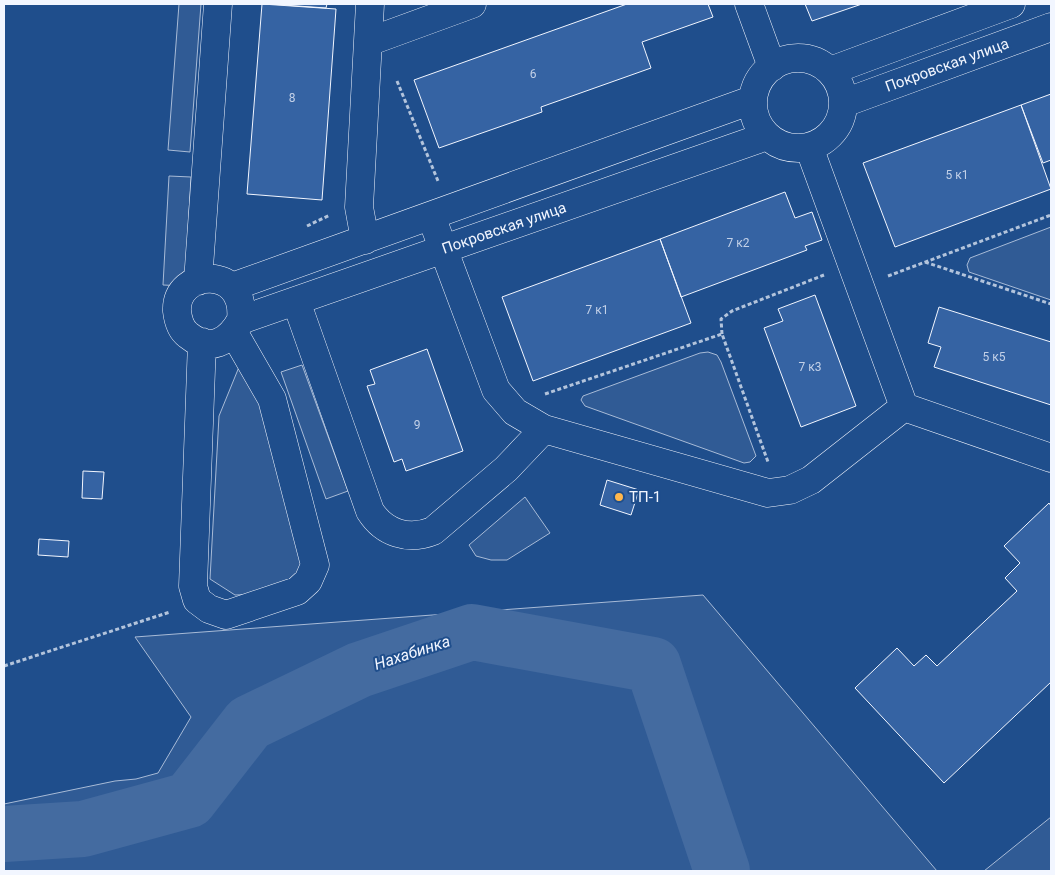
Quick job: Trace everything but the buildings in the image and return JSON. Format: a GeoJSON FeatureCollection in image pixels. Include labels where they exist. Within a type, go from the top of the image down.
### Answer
{"type":"FeatureCollection","features":[{"type":"Feature","properties":{"kind":"street"},"geometry":{"type":"LineString","coordinates":[[198,281],[218,4]]}},
{"type":"Feature","properties":{"kind":"street"},"geometry":{"type":"LineString","coordinates":[[365,240],[359,207],[370,4]]}},
{"type":"Feature","properties":{"kind":"street"},"geometry":{"type":"LineString","coordinates":[[368,42],[472,4]]}},
{"type":"Feature","properties":{"kind":"street"},"geometry":{"type":"LineString","coordinates":[[749,4],[772,67]]}},
{"type":"Feature","properties":{"kind":"street"},"geometry":{"type":"LineString","coordinates":[[830,71],[1011,4]]}},
{"type":"Feature","properties":{"kind":"street","name":"Покровская улица"},"geometry":{"type":"LineString","coordinates":[[844,103],[1051,27]]}},
{"type":"Feature","properties":{"kind":"street"},"geometry":{"type":"LineString","coordinates":[[798,58],[815,61],[830,71],[840,85],[844,103],[840,120],[831,135],[817,145],[799,149],[781,146],[766,136],[755,120],[752,100],[757,84],[767,70],[781,61],[798,58]]}},
{"type":"Feature","properties":{"kind":"street"},"geometry":{"type":"LineString","coordinates":[[232,287],[752,100]]}},
{"type":"Feature","properties":{"kind":"street","name":"Покровская улица"},"geometry":{"type":"LineString","coordinates":[[202,342],[209,344],[223,341],[238,327],[296,301],[766,136]]}},
{"type":"Feature","properties":{"kind":"street"},"geometry":{"type":"LineString","coordinates":[[809,147],[904,406]]}},
{"type":"Feature","properties":{"kind":"street"},"geometry":{"type":"LineString","coordinates":[[431,216],[442,250],[496,390],[515,412],[544,429],[768,493],[790,490],[812,480],[904,406]]}},
{"type":"Feature","properties":{"kind":"street"},"geometry":{"type":"LineString","coordinates":[[206,278],[220,280],[232,287],[239,297],[242,309],[238,327],[272,399],[315,566],[308,581],[297,592],[226,615],[209,609],[197,600],[193,586],[202,342],[195,341],[184,332],[178,319],[177,305],[182,292],[192,282],[206,278]]}},
{"type":"Feature","properties":{"kind":"street"},"geometry":{"type":"LineString","coordinates":[[296,301],[370,511],[377,522],[388,530],[409,536],[420,536],[433,531],[506,469],[544,429]]}},
{"type":"Feature","properties":{"kind":"street"},"geometry":{"type":"LineString","coordinates":[[904,406],[1051,458]]}},
{"type":"Feature","properties":{"kind":"path"},"geometry":{"type":"LineString","coordinates":[[397,80],[438,181]]}},
{"type":"Feature","properties":{"kind":"path"},"geometry":{"type":"LineString","coordinates":[[860,286],[1051,215]]}},
{"type":"Feature","properties":{"kind":"path"},"geometry":{"type":"LineString","coordinates":[[925,262],[1051,304]]}},
{"type":"Feature","properties":{"kind":"path"},"geometry":{"type":"LineString","coordinates":[[770,469],[722,334],[721,319],[732,310],[830,273]]}},
{"type":"Feature","properties":{"kind":"path"},"geometry":{"type":"LineString","coordinates":[[544,394],[722,334]]}},
{"type":"Feature","properties":{"kind":"path"},"geometry":{"type":"LineString","coordinates":[[4,666],[170,612],[197,600]]}},
{"type":"Feature","properties":{"kind":"shaded area"},"geometry":{"type":"Polygon","coordinates":[[[179,4],[201,4],[190,152],[168,150],[179,4]]]}},
{"type":"Feature","properties":{"kind":"shaded area"},"geometry":{"type":"Polygon","coordinates":[[[169,176],[191,177],[185,286],[163,285],[169,176]]]}},
{"type":"Feature","properties":{"kind":"shaded area"},"geometry":{"type":"Polygon","coordinates":[[[1051,227],[1051,300],[969,272],[967,265],[970,258],[1051,227]]]}},
{"type":"Feature","properties":{"kind":"shaded area"},"geometry":{"type":"Polygon","coordinates":[[[708,352],[717,355],[721,362],[756,456],[750,462],[744,463],[585,406],[581,400],[583,396],[700,353],[708,352]]]}},
{"type":"Feature","properties":{"kind":"shaded area"},"geometry":{"type":"Polygon","coordinates":[[[302,365],[348,491],[326,499],[281,372],[302,365]]]}},
{"type":"Feature","properties":{"kind":"shaded area"},"geometry":{"type":"Polygon","coordinates":[[[239,367],[270,415],[305,557],[293,586],[263,594],[235,595],[210,579],[219,416],[239,367]]]}},
{"type":"Feature","properties":{"kind":"shaded area"},"geometry":{"type":"Polygon","coordinates":[[[525,497],[550,533],[507,560],[491,560],[476,556],[469,545],[525,497]]]}},
{"type":"Feature","properties":{"kind":"shaded area"},"geometry":{"type":"Polygon","coordinates":[[[703,595],[937,871],[4,871],[4,804],[115,781],[136,779],[158,773],[191,717],[135,637],[703,595]]]}},
{"type":"Feature","properties":{"kind":"shaded area"},"geometry":{"type":"Polygon","coordinates":[[[1051,817],[1051,871],[984,871],[1051,817]]]}},
{"type":"Feature","properties":{"kind":"waterway","name":"Нахабинка"},"geometry":{"type":"LineString","coordinates":[[4,834],[83,829],[189,800],[249,723],[359,670],[472,632],[653,665],[722,871]]}},
{"type":"Feature","properties":{"kind":"place","name":"ТП-1"},"geometry":{"type":"Point","coordinates":[619,497]}}]}
